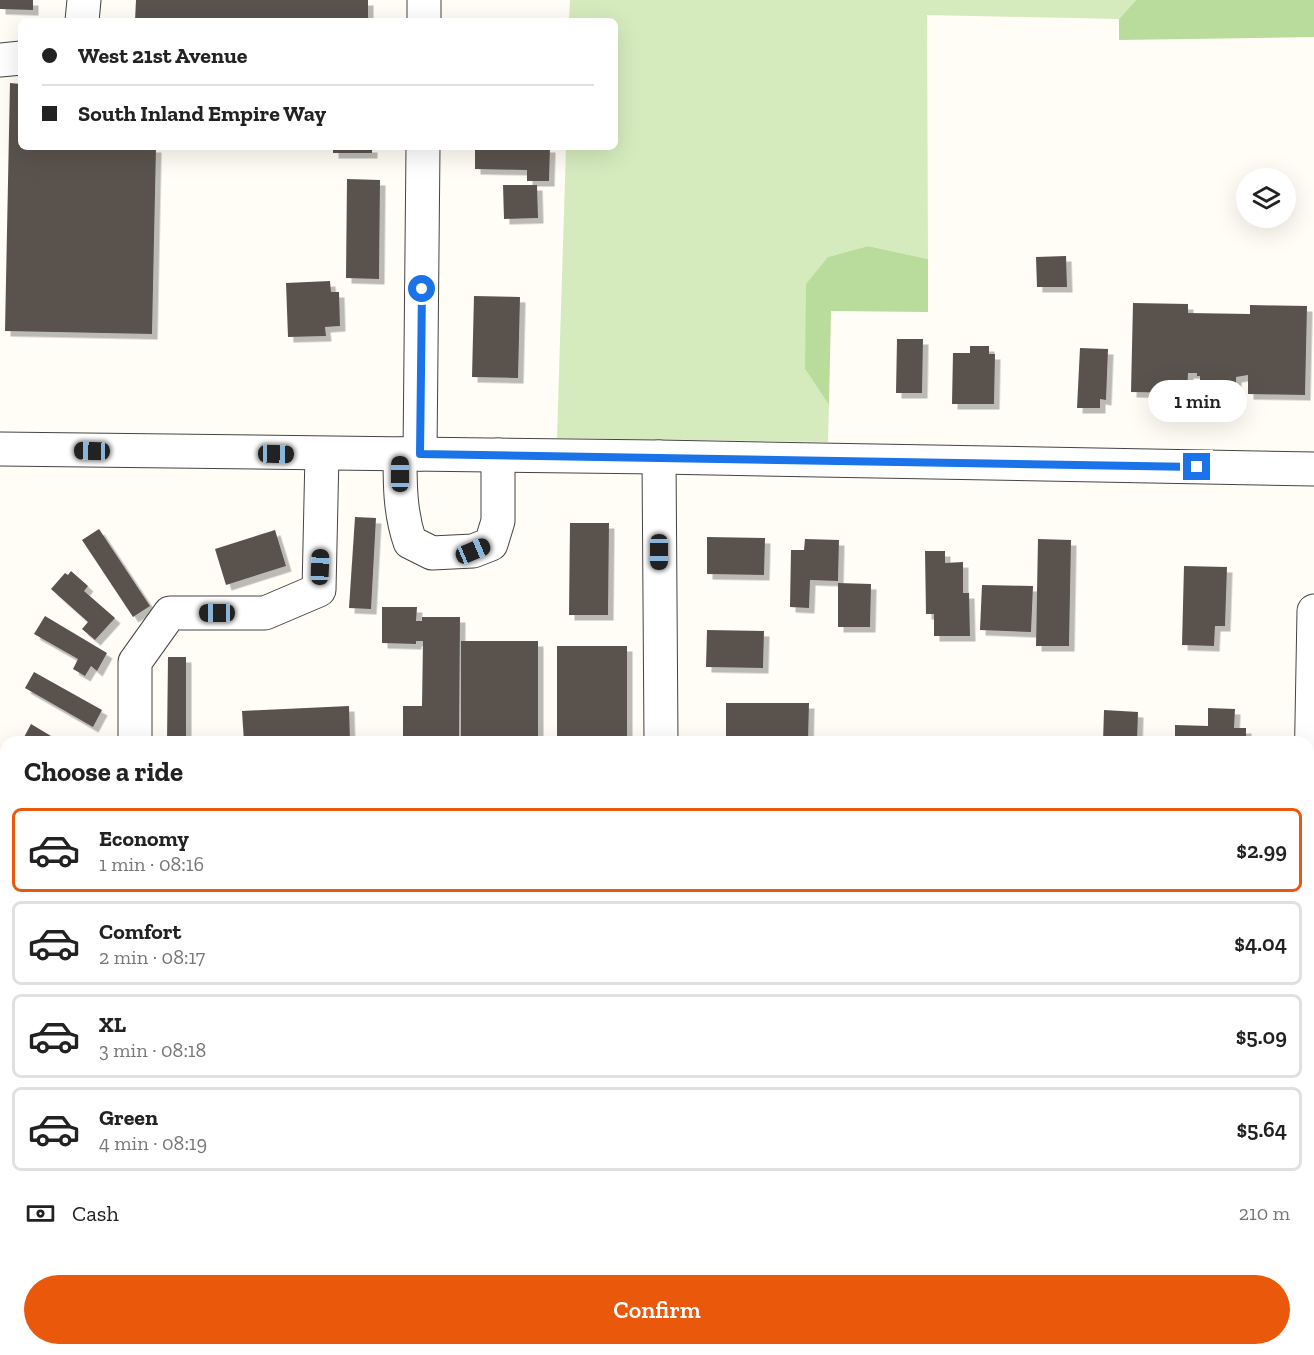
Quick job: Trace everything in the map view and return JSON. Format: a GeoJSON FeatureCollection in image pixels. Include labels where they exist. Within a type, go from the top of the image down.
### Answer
{"type":"FeatureCollection","features":[{"type":"Feature","properties":{"kind":"street"},"geometry":{"type":"LineString","coordinates":[[82,18],[84,0]]}},
{"type":"Feature","properties":{"kind":"street"},"geometry":{"type":"LineString","coordinates":[[424,0],[424,18]]}},
{"type":"Feature","properties":{"kind":"street"},"geometry":{"type":"LineString","coordinates":[[0,60],[18,58]]}},
{"type":"Feature","properties":{"kind":"street"},"geometry":{"type":"LineString","coordinates":[[423,150],[410,454],[400,494],[404,524],[410,543],[432,553],[473,551],[491,544],[498,521],[498,455]]}},
{"type":"Feature","properties":{"kind":"street"},"geometry":{"type":"LineString","coordinates":[[0,449],[1314,469]]}},
{"type":"Feature","properties":{"kind":"street"},"geometry":{"type":"LineString","coordinates":[[135,736],[135,662],[170,613],[265,613],[319,590],[322,454]]}},
{"type":"Feature","properties":{"kind":"street"},"geometry":{"type":"LineString","coordinates":[[659,458],[661,736]]}},
{"type":"Feature","properties":{"kind":"street"},"geometry":{"type":"LineString","coordinates":[[1312,736],[1314,611]]}},
{"type":"Feature","properties":{"kind":"green space"},"geometry":{"type":"Polygon","coordinates":[[[570,0],[1136,0],[1119,19],[927,15],[928,259],[868,246],[828,257],[805,369],[829,405],[828,442],[557,438],[566,150],[618,150],[618,18],[569,18],[570,0]]]}},
{"type":"Feature","properties":{"kind":"green space"},"geometry":{"type":"Polygon","coordinates":[[[1136,0],[1314,0],[1314,37],[1119,40],[1119,19],[1136,0]]]}},
{"type":"Feature","properties":{"kind":"green space"},"geometry":{"type":"Polygon","coordinates":[[[868,246],[928,259],[928,312],[831,311],[829,405],[805,369],[806,284],[828,257],[868,246]]]}},
{"type":"Feature","properties":{"kind":"building"},"geometry":{"type":"Polygon","coordinates":[[[0,0],[33,0],[33,10],[0,9],[0,0]]]}},
{"type":"Feature","properties":{"kind":"building"},"geometry":{"type":"Polygon","coordinates":[[[136,0],[368,0],[368,18],[135,18],[136,0]]]}},
{"type":"Feature","properties":{"kind":"building"},"geometry":{"type":"Polygon","coordinates":[[[10,83],[18,84],[18,150],[156,150],[152,334],[5,331],[10,83]]]}},
{"type":"Feature","properties":{"kind":"building"},"geometry":{"type":"Polygon","coordinates":[[[333,150],[372,150],[372,153],[333,153],[333,150]]]}},
{"type":"Feature","properties":{"kind":"building"},"geometry":{"type":"Polygon","coordinates":[[[475,150],[550,150],[549,181],[527,181],[527,170],[475,169],[475,150]]]}},
{"type":"Feature","properties":{"kind":"building"},"geometry":{"type":"Polygon","coordinates":[[[347,179],[380,180],[379,279],[346,278],[347,179]]]}},
{"type":"Feature","properties":{"kind":"building"},"geometry":{"type":"Polygon","coordinates":[[[503,185],[537,185],[538,218],[504,219],[503,185]]]}},
{"type":"Feature","properties":{"kind":"building"},"geometry":{"type":"Polygon","coordinates":[[[1066,256],[1067,287],[1037,287],[1036,257],[1066,256]]]}},
{"type":"Feature","properties":{"kind":"building"},"geometry":{"type":"Polygon","coordinates":[[[330,281],[331,292],[339,292],[340,326],[325,327],[326,336],[288,337],[286,283],[330,281]]]}},
{"type":"Feature","properties":{"kind":"building"},"geometry":{"type":"Polygon","coordinates":[[[474,296],[520,297],[518,378],[472,377],[474,296]]]}},
{"type":"Feature","properties":{"kind":"building"},"geometry":{"type":"Polygon","coordinates":[[[1133,303],[1188,304],[1188,313],[1250,314],[1250,305],[1307,306],[1305,395],[1248,394],[1248,375],[1236,377],[1236,383],[1200,383],[1200,376],[1197,376],[1197,373],[1188,373],[1187,393],[1131,392],[1133,303]]]}},
{"type":"Feature","properties":{"kind":"building"},"geometry":{"type":"Polygon","coordinates":[[[897,339],[923,339],[922,393],[896,393],[897,339]]]}},
{"type":"Feature","properties":{"kind":"building"},"geometry":{"type":"Polygon","coordinates":[[[970,346],[989,346],[989,354],[995,354],[994,404],[952,404],[953,353],[970,353],[970,346]]]}},
{"type":"Feature","properties":{"kind":"building"},"geometry":{"type":"Polygon","coordinates":[[[1080,348],[1108,349],[1106,400],[1100,399],[1100,408],[1077,408],[1080,348]]]}},
{"type":"Feature","properties":{"kind":"building"},"geometry":{"type":"Polygon","coordinates":[[[355,517],[376,518],[371,609],[349,608],[355,517]]]}},
{"type":"Feature","properties":{"kind":"building"},"geometry":{"type":"Polygon","coordinates":[[[570,523],[609,523],[608,615],[569,615],[570,523]]]}},
{"type":"Feature","properties":{"kind":"building"},"geometry":{"type":"Polygon","coordinates":[[[99,529],[150,606],[133,617],[82,540],[99,529]]]}},
{"type":"Feature","properties":{"kind":"building"},"geometry":{"type":"Polygon","coordinates":[[[275,530],[286,566],[226,585],[215,549],[275,530]]]}},
{"type":"Feature","properties":{"kind":"building"},"geometry":{"type":"Polygon","coordinates":[[[707,537],[765,538],[764,575],[707,574],[707,537]]]}},
{"type":"Feature","properties":{"kind":"building"},"geometry":{"type":"Polygon","coordinates":[[[805,539],[839,540],[838,581],[810,580],[809,608],[790,607],[791,550],[804,550],[805,539]]]}},
{"type":"Feature","properties":{"kind":"building"},"geometry":{"type":"Polygon","coordinates":[[[1038,539],[1071,540],[1069,646],[1036,646],[1038,539]]]}},
{"type":"Feature","properties":{"kind":"building"},"geometry":{"type":"Polygon","coordinates":[[[925,551],[945,551],[945,563],[963,562],[963,593],[969,593],[970,636],[934,636],[934,614],[926,614],[925,551]]]}},
{"type":"Feature","properties":{"kind":"building"},"geometry":{"type":"Polygon","coordinates":[[[1184,566],[1227,567],[1225,626],[1215,626],[1214,646],[1182,645],[1184,566]]]}},
{"type":"Feature","properties":{"kind":"building"},"geometry":{"type":"Polygon","coordinates":[[[71,571],[88,586],[84,591],[115,618],[95,640],[82,629],[88,622],[51,589],[65,573],[68,575],[71,571]]]}},
{"type":"Feature","properties":{"kind":"building"},"geometry":{"type":"Polygon","coordinates":[[[838,583],[871,584],[870,627],[838,627],[838,583]]]}},
{"type":"Feature","properties":{"kind":"building"},"geometry":{"type":"Polygon","coordinates":[[[982,585],[1033,586],[1031,632],[980,630],[982,585]]]}},
{"type":"Feature","properties":{"kind":"building"},"geometry":{"type":"Polygon","coordinates":[[[382,607],[417,607],[416,621],[422,621],[422,617],[460,617],[459,736],[403,736],[403,706],[422,706],[423,641],[416,641],[416,644],[382,643],[382,607]]]}},
{"type":"Feature","properties":{"kind":"building"},"geometry":{"type":"Polygon","coordinates":[[[45,616],[107,653],[97,671],[91,666],[85,676],[73,669],[78,659],[34,634],[45,616]]]}},
{"type":"Feature","properties":{"kind":"building"},"geometry":{"type":"Polygon","coordinates":[[[707,630],[764,631],[763,668],[706,667],[707,630]]]}},
{"type":"Feature","properties":{"kind":"building"},"geometry":{"type":"Polygon","coordinates":[[[461,641],[538,641],[538,736],[461,736],[461,641]]]}},
{"type":"Feature","properties":{"kind":"building"},"geometry":{"type":"Polygon","coordinates":[[[557,646],[627,646],[627,736],[557,736],[557,646]]]}},
{"type":"Feature","properties":{"kind":"building"},"geometry":{"type":"Polygon","coordinates":[[[168,657],[186,657],[186,736],[167,736],[168,657]]]}},
{"type":"Feature","properties":{"kind":"building"},"geometry":{"type":"Polygon","coordinates":[[[34,672],[102,710],[93,727],[25,688],[34,672]]]}},
{"type":"Feature","properties":{"kind":"building"},"geometry":{"type":"Polygon","coordinates":[[[726,703],[809,703],[808,736],[726,736],[726,703]]]}},
{"type":"Feature","properties":{"kind":"building"},"geometry":{"type":"Polygon","coordinates":[[[349,706],[350,736],[244,736],[242,711],[349,706]]]}},
{"type":"Feature","properties":{"kind":"building"},"geometry":{"type":"Polygon","coordinates":[[[1208,708],[1235,709],[1234,728],[1246,728],[1246,736],[1175,736],[1175,725],[1208,726],[1208,708]]]}},
{"type":"Feature","properties":{"kind":"building"},"geometry":{"type":"Polygon","coordinates":[[[1104,710],[1138,712],[1137,736],[1103,736],[1104,710]]]}},
{"type":"Feature","properties":{"kind":"building"},"geometry":{"type":"Polygon","coordinates":[[[31,724],[51,736],[25,736],[31,724]]]}},
{"type":"Feature","properties":{"kind":"route"},"geometry":{"type":"LineString","coordinates":[[422,289],[420,454],[1197,467]]}}]}
